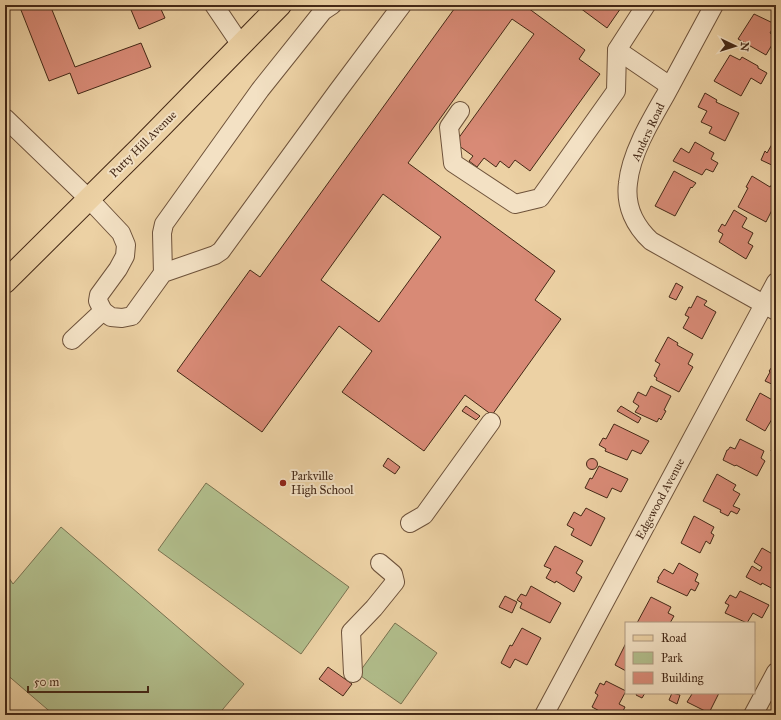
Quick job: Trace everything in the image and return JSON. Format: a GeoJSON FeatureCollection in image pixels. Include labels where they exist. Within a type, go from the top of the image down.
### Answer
{"type":"FeatureCollection","features":[{"type":"Feature","properties":{"kind":"main road","name":"Putty Hill Avenue"},"geometry":{"type":"LineString","coordinates":[[5,282],[280,5]]}},
{"type":"Feature","properties":{"kind":"street"},"geometry":{"type":"LineString","coordinates":[[214,5],[241,44]]}},
{"type":"Feature","properties":{"kind":"street"},"geometry":{"type":"LineString","coordinates":[[163,273],[162,233],[164,224],[260,90],[323,11],[332,5]]}},
{"type":"Feature","properties":{"kind":"street"},"geometry":{"type":"LineString","coordinates":[[5,118],[89,199],[121,233],[126,245],[125,256],[99,295],[98,301],[103,311],[109,316],[114,318],[132,316],[163,273],[215,255],[221,251],[402,5]]}},
{"type":"Feature","properties":{"kind":"street"},"geometry":{"type":"LineString","coordinates":[[460,111],[449,127],[454,162],[515,204],[540,198],[616,91],[617,50],[646,5]]}},
{"type":"Feature","properties":{"kind":"street","name":"Anders Road"},"geometry":{"type":"LineString","coordinates":[[714,5],[650,122],[632,163],[628,183],[628,196],[633,219],[642,232],[651,241],[770,308]]}},
{"type":"Feature","properties":{"kind":"street"},"geometry":{"type":"LineString","coordinates":[[617,50],[670,86]]}},
{"type":"Feature","properties":{"kind":"street","name":"Edgewood Avenue"},"geometry":{"type":"LineString","coordinates":[[544,715],[770,308],[776,282]]}},
{"type":"Feature","properties":{"kind":"street"},"geometry":{"type":"LineString","coordinates":[[72,340],[103,311]]}},
{"type":"Feature","properties":{"kind":"street"},"geometry":{"type":"LineString","coordinates":[[410,522],[424,515],[491,422]]}},
{"type":"Feature","properties":{"kind":"street"},"geometry":{"type":"LineString","coordinates":[[352,673],[350,632],[374,608],[395,582],[393,574],[380,564]]}},
{"type":"Feature","properties":{"kind":"street"},"geometry":{"type":"LineString","coordinates":[[753,715],[776,672]]}},
{"type":"Feature","properties":{"kind":"green space"},"geometry":{"type":"Polygon","coordinates":[[[206,483],[349,587],[301,654],[158,550],[206,483]]]}},
{"type":"Feature","properties":{"kind":"green space"},"geometry":{"type":"Polygon","coordinates":[[[61,527],[244,684],[218,715],[54,715],[5,673],[5,572],[13,584],[61,527]]]}},
{"type":"Feature","properties":{"kind":"green space"},"geometry":{"type":"Polygon","coordinates":[[[395,623],[437,653],[401,704],[358,674],[395,623]]]}},
{"type":"Feature","properties":{"kind":"building"},"geometry":{"type":"Polygon","coordinates":[[[19,5],[50,5],[75,67],[141,43],[151,67],[78,94],[70,73],[49,81],[19,5]]]}},
{"type":"Feature","properties":{"kind":"building"},"geometry":{"type":"Polygon","coordinates":[[[129,5],[159,5],[165,18],[139,29],[129,5]]]}},
{"type":"Feature","properties":{"kind":"building"},"geometry":{"type":"Polygon","coordinates":[[[457,5],[524,5],[585,50],[579,59],[600,74],[530,171],[515,160],[509,168],[500,161],[496,167],[484,158],[477,167],[469,161],[473,156],[455,143],[534,34],[512,19],[408,163],[555,271],[535,300],[561,319],[492,415],[465,395],[424,451],[342,392],[372,351],[339,326],[262,432],[177,371],[250,270],[260,277],[457,5]],[[383,194],[321,280],[379,322],[441,237],[383,194]]]}},
{"type":"Feature","properties":{"kind":"building"},"geometry":{"type":"Polygon","coordinates":[[[576,5],[623,5],[607,28],[576,5]]]}},
{"type":"Feature","properties":{"kind":"building"},"geometry":{"type":"Polygon","coordinates":[[[754,14],[775,24],[770,33],[776,38],[766,55],[738,39],[754,14]]]}},
{"type":"Feature","properties":{"kind":"building"},"geometry":{"type":"Polygon","coordinates":[[[730,55],[740,60],[742,57],[767,73],[761,84],[751,78],[741,96],[714,81],[730,55]]]}},
{"type":"Feature","properties":{"kind":"building"},"geometry":{"type":"Polygon","coordinates":[[[705,93],[717,100],[716,102],[739,113],[725,141],[709,133],[712,127],[701,122],[707,111],[698,107],[705,93]]]}},
{"type":"Feature","properties":{"kind":"building"},"geometry":{"type":"Polygon","coordinates":[[[775,139],[776,167],[761,160],[765,151],[767,153],[775,139]]]}},
{"type":"Feature","properties":{"kind":"building"},"geometry":{"type":"Polygon","coordinates":[[[695,142],[714,153],[711,159],[718,163],[713,172],[706,169],[702,175],[673,161],[681,148],[689,153],[695,142]]]}},
{"type":"Feature","properties":{"kind":"building"},"geometry":{"type":"Polygon","coordinates":[[[674,171],[696,183],[692,188],[691,187],[675,216],[655,206],[674,171]]]}},
{"type":"Feature","properties":{"kind":"building"},"geometry":{"type":"Polygon","coordinates":[[[752,176],[770,187],[772,184],[776,187],[776,207],[774,206],[766,222],[738,207],[748,188],[746,187],[752,176]]]}},
{"type":"Feature","properties":{"kind":"building"},"geometry":{"type":"Polygon","coordinates":[[[734,210],[747,218],[742,227],[753,233],[748,243],[753,246],[746,259],[719,242],[723,234],[718,231],[722,224],[725,226],[734,210]]]}},
{"type":"Feature","properties":{"kind":"building"},"geometry":{"type":"Polygon","coordinates":[[[676,283],[683,287],[676,300],[669,297],[676,283]]]}},
{"type":"Feature","properties":{"kind":"building"},"geometry":{"type":"Polygon","coordinates":[[[697,296],[707,301],[704,305],[716,312],[702,339],[683,328],[689,317],[685,315],[689,307],[691,308],[697,296]]]}},
{"type":"Feature","properties":{"kind":"building"},"geometry":{"type":"Polygon","coordinates":[[[668,337],[678,343],[677,345],[693,354],[688,364],[693,367],[679,392],[656,380],[657,378],[654,376],[660,364],[655,361],[668,337]]]}},
{"type":"Feature","properties":{"kind":"building"},"geometry":{"type":"Polygon","coordinates":[[[775,363],[776,386],[765,381],[770,372],[769,371],[775,363]]]}},
{"type":"Feature","properties":{"kind":"building"},"geometry":{"type":"Polygon","coordinates":[[[651,386],[671,396],[664,410],[666,411],[661,420],[659,418],[657,422],[635,412],[639,406],[633,402],[638,392],[646,396],[651,386]]]}},
{"type":"Feature","properties":{"kind":"building"},"geometry":{"type":"Polygon","coordinates":[[[760,393],[776,402],[776,422],[772,419],[765,431],[746,420],[760,393]]]}},
{"type":"Feature","properties":{"kind":"building"},"geometry":{"type":"Polygon","coordinates":[[[466,406],[480,416],[476,420],[462,411],[466,406]]]}},
{"type":"Feature","properties":{"kind":"building"},"geometry":{"type":"Polygon","coordinates":[[[621,406],[641,418],[638,423],[617,411],[621,406]]]}},
{"type":"Feature","properties":{"kind":"building"},"geometry":{"type":"Polygon","coordinates":[[[614,424],[649,441],[641,454],[632,450],[627,460],[605,451],[606,449],[599,445],[603,438],[606,439],[614,424]]]}},
{"type":"Feature","properties":{"kind":"building"},"geometry":{"type":"Polygon","coordinates":[[[740,439],[764,451],[761,458],[765,461],[757,476],[723,460],[727,450],[730,447],[735,449],[740,439]]]}},
{"type":"Feature","properties":{"kind":"building"},"geometry":{"type":"Polygon","coordinates":[[[774,445],[776,446],[776,453],[771,451],[774,445]]]}},
{"type":"Feature","properties":{"kind":"building"},"geometry":{"type":"Polygon","coordinates":[[[388,458],[400,467],[395,474],[383,466],[388,458]]]}},
{"type":"Feature","properties":{"kind":"building"},"geometry":{"type":"Polygon","coordinates":[[[592,458],[596,460],[598,464],[596,468],[592,470],[588,468],[586,464],[588,460],[592,458]]]}},
{"type":"Feature","properties":{"kind":"building"},"geometry":{"type":"Polygon","coordinates":[[[599,466],[628,479],[621,492],[612,488],[607,498],[585,488],[599,466]]]}},
{"type":"Feature","properties":{"kind":"building"},"geometry":{"type":"Polygon","coordinates":[[[717,474],[736,485],[733,490],[740,494],[733,506],[740,509],[737,514],[731,511],[728,516],[720,512],[721,510],[703,501],[717,474]]]}},
{"type":"Feature","properties":{"kind":"building"},"geometry":{"type":"Polygon","coordinates":[[[586,508],[605,518],[591,546],[571,535],[574,529],[567,525],[574,512],[581,516],[586,508]]]}},
{"type":"Feature","properties":{"kind":"building"},"geometry":{"type":"Polygon","coordinates":[[[694,516],[714,527],[711,533],[714,535],[710,544],[706,541],[700,553],[681,543],[694,516]]]}},
{"type":"Feature","properties":{"kind":"building"},"geometry":{"type":"Polygon","coordinates":[[[555,546],[583,561],[576,573],[582,577],[574,592],[556,581],[555,583],[546,578],[551,569],[544,566],[555,546]]]}},
{"type":"Feature","properties":{"kind":"building"},"geometry":{"type":"Polygon","coordinates":[[[762,548],[776,556],[775,590],[746,577],[752,566],[760,571],[762,567],[754,562],[762,548]]]}},
{"type":"Feature","properties":{"kind":"building"},"geometry":{"type":"Polygon","coordinates":[[[679,563],[698,574],[695,581],[699,583],[695,591],[691,589],[687,596],[657,582],[664,569],[673,574],[679,563]]]}},
{"type":"Feature","properties":{"kind":"building"},"geometry":{"type":"Polygon","coordinates":[[[531,586],[561,603],[550,623],[520,608],[522,603],[517,600],[521,594],[526,596],[531,586]]]}},
{"type":"Feature","properties":{"kind":"building"},"geometry":{"type":"Polygon","coordinates":[[[740,591],[769,605],[762,618],[753,613],[748,622],[745,622],[725,613],[729,605],[725,603],[730,595],[736,598],[740,591]]]}},
{"type":"Feature","properties":{"kind":"building"},"geometry":{"type":"Polygon","coordinates":[[[505,596],[517,602],[512,613],[499,607],[505,596]]]}},
{"type":"Feature","properties":{"kind":"building"},"geometry":{"type":"Polygon","coordinates":[[[651,597],[671,607],[668,613],[674,616],[671,622],[638,622],[651,597]]]}},
{"type":"Feature","properties":{"kind":"building"},"geometry":{"type":"Polygon","coordinates":[[[522,628],[541,638],[527,665],[515,659],[510,668],[501,663],[510,645],[512,646],[522,628]]]}},
{"type":"Feature","properties":{"kind":"building"},"geometry":{"type":"Polygon","coordinates":[[[625,645],[625,670],[615,665],[625,645]]]}},
{"type":"Feature","properties":{"kind":"building"},"geometry":{"type":"Polygon","coordinates":[[[328,667],[352,684],[343,696],[319,679],[328,667]]]}},
{"type":"Feature","properties":{"kind":"building"},"geometry":{"type":"Polygon","coordinates":[[[606,681],[625,690],[619,704],[625,707],[621,715],[607,715],[592,707],[598,695],[595,693],[600,683],[604,685],[606,681]]]}},
{"type":"Feature","properties":{"kind":"building"},"geometry":{"type":"Polygon","coordinates":[[[636,694],[644,694],[642,698],[636,694]]]}},
{"type":"Feature","properties":{"kind":"building"},"geometry":{"type":"Polygon","coordinates":[[[672,694],[680,695],[677,704],[669,700],[672,694]]]}},
{"type":"Feature","properties":{"kind":"building"},"geometry":{"type":"Polygon","coordinates":[[[692,694],[718,694],[709,713],[687,702],[692,694]]]}},
{"type":"Feature","properties":{"kind":"place","name":"Parkville High School"},"geometry":{"type":"Point","coordinates":[283,483]}}]}
